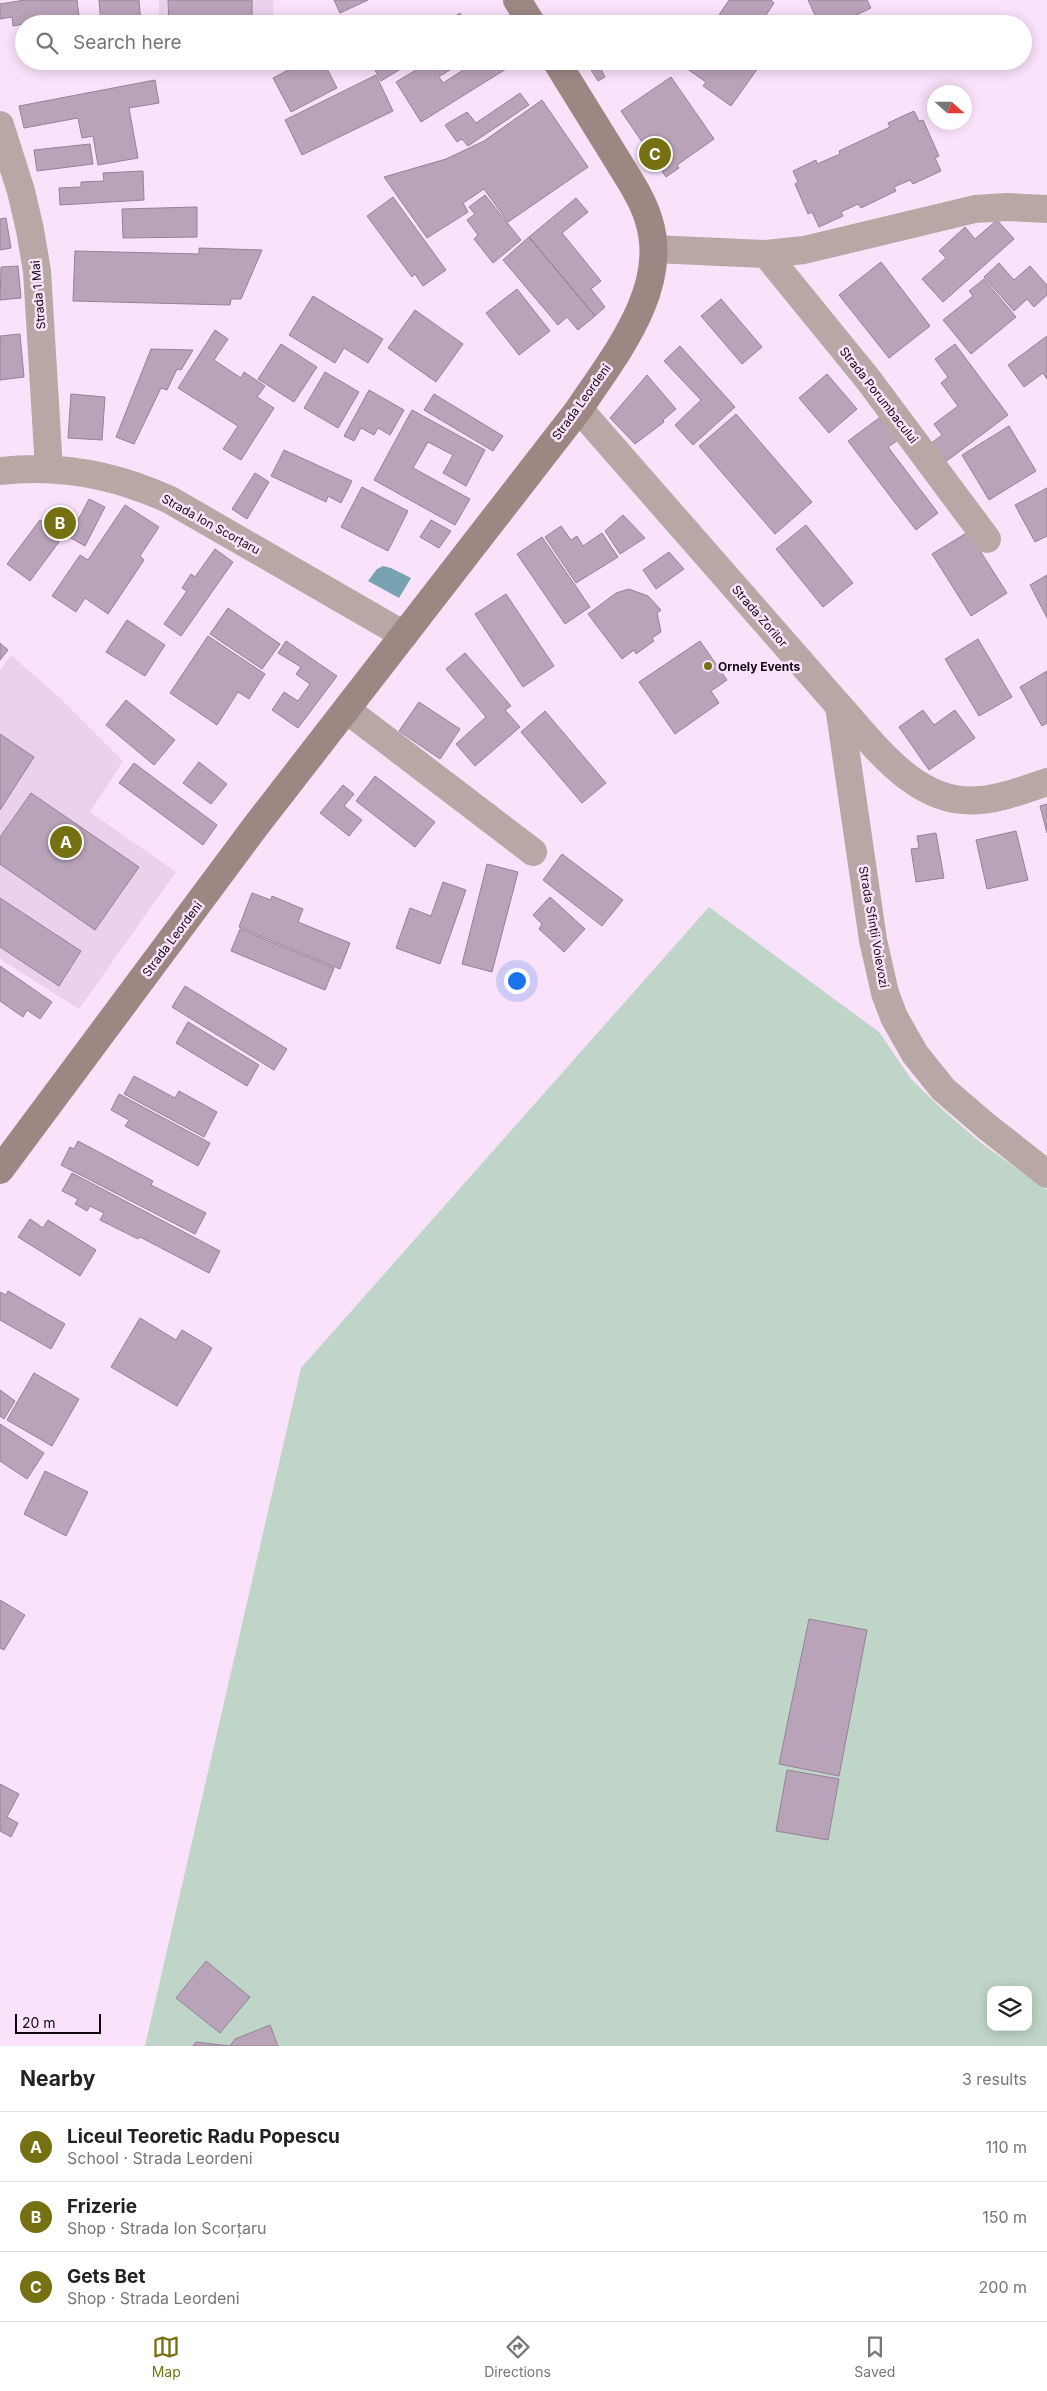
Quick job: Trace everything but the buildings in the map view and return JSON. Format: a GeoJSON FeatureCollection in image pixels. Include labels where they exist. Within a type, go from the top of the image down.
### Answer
{"type":"FeatureCollection","features":[{"type":"Feature","properties":{"kind":"main road"},"geometry":{"type":"LineString","coordinates":[[517,0],[526,15]]}},
{"type":"Feature","properties":{"kind":"main road","name":"Strada Leordeni"},"geometry":{"type":"LineString","coordinates":[[0,1170],[250,835],[579,408],[627,335],[641,306],[648,282],[654,249],[649,222],[639,196],[562,70]]}},
{"type":"Feature","properties":{"kind":"street","name":"Strada 1 Mai"},"geometry":{"type":"LineString","coordinates":[[0,125],[21,192],[37,271],[49,469]]}},
{"type":"Feature","properties":{"kind":"street"},"geometry":{"type":"LineString","coordinates":[[654,249],[766,254],[804,250],[975,210],[1007,207],[1046,211]]}},
{"type":"Feature","properties":{"kind":"street","name":"Strada Porumbacului"},"geometry":{"type":"LineString","coordinates":[[766,254],[867,378],[987,539]]}},
{"type":"Feature","properties":{"kind":"street","name":"Strada Zorilor"},"geometry":{"type":"LineString","coordinates":[[579,408],[839,706],[897,768],[910,779],[938,794],[964,800],[981,800],[1047,782]]}},
{"type":"Feature","properties":{"kind":"street","name":"Strada Ion Scorțaru"},"geometry":{"type":"LineString","coordinates":[[0,471],[49,469],[111,477],[143,487],[164,496],[404,635]]}},
{"type":"Feature","properties":{"kind":"street","name":"Strada Sfinții Voievozi"},"geometry":{"type":"LineString","coordinates":[[839,706],[875,948],[885,993],[894,1017],[915,1054],[943,1089],[1047,1174]]}},
{"type":"Feature","properties":{"kind":"street"},"geometry":{"type":"LineString","coordinates":[[347,710],[533,852]]}},
{"type":"Feature","properties":{"kind":"shaded area"},"geometry":{"type":"Polygon","coordinates":[[[159,0],[273,0],[274,15],[159,15],[159,0]]]}},
{"type":"Feature","properties":{"kind":"shaded area"},"geometry":{"type":"Polygon","coordinates":[[[11,655],[57,695],[123,761],[90,812],[176,872],[79,1009],[0,959],[0,671],[11,655]]]}},
{"type":"Feature","properties":{"kind":"green space"},"geometry":{"type":"Polygon","coordinates":[[[709,907],[879,1032],[911,1079],[942,1109],[981,1143],[1047,1190],[1047,2046],[145,2046],[301,1368],[709,907]]]}},
{"type":"Feature","properties":{"kind":"water"},"geometry":{"type":"Polygon","coordinates":[[[383,566],[411,578],[399,598],[368,581],[377,569],[383,566]]]}},
{"type":"Feature","properties":{"kind":"place","name":"Gets Bet"},"geometry":{"type":"Point","coordinates":[655,154]}},
{"type":"Feature","properties":{"kind":"place","name":"Frizerie"},"geometry":{"type":"Point","coordinates":[60,523]}},
{"type":"Feature","properties":{"kind":"place","name":"Ornely Events"},"geometry":{"type":"Point","coordinates":[708,666]}},
{"type":"Feature","properties":{"kind":"place","name":"Liceul Teoretic Radu Popescu"},"geometry":{"type":"Point","coordinates":[66,842]}}]}
